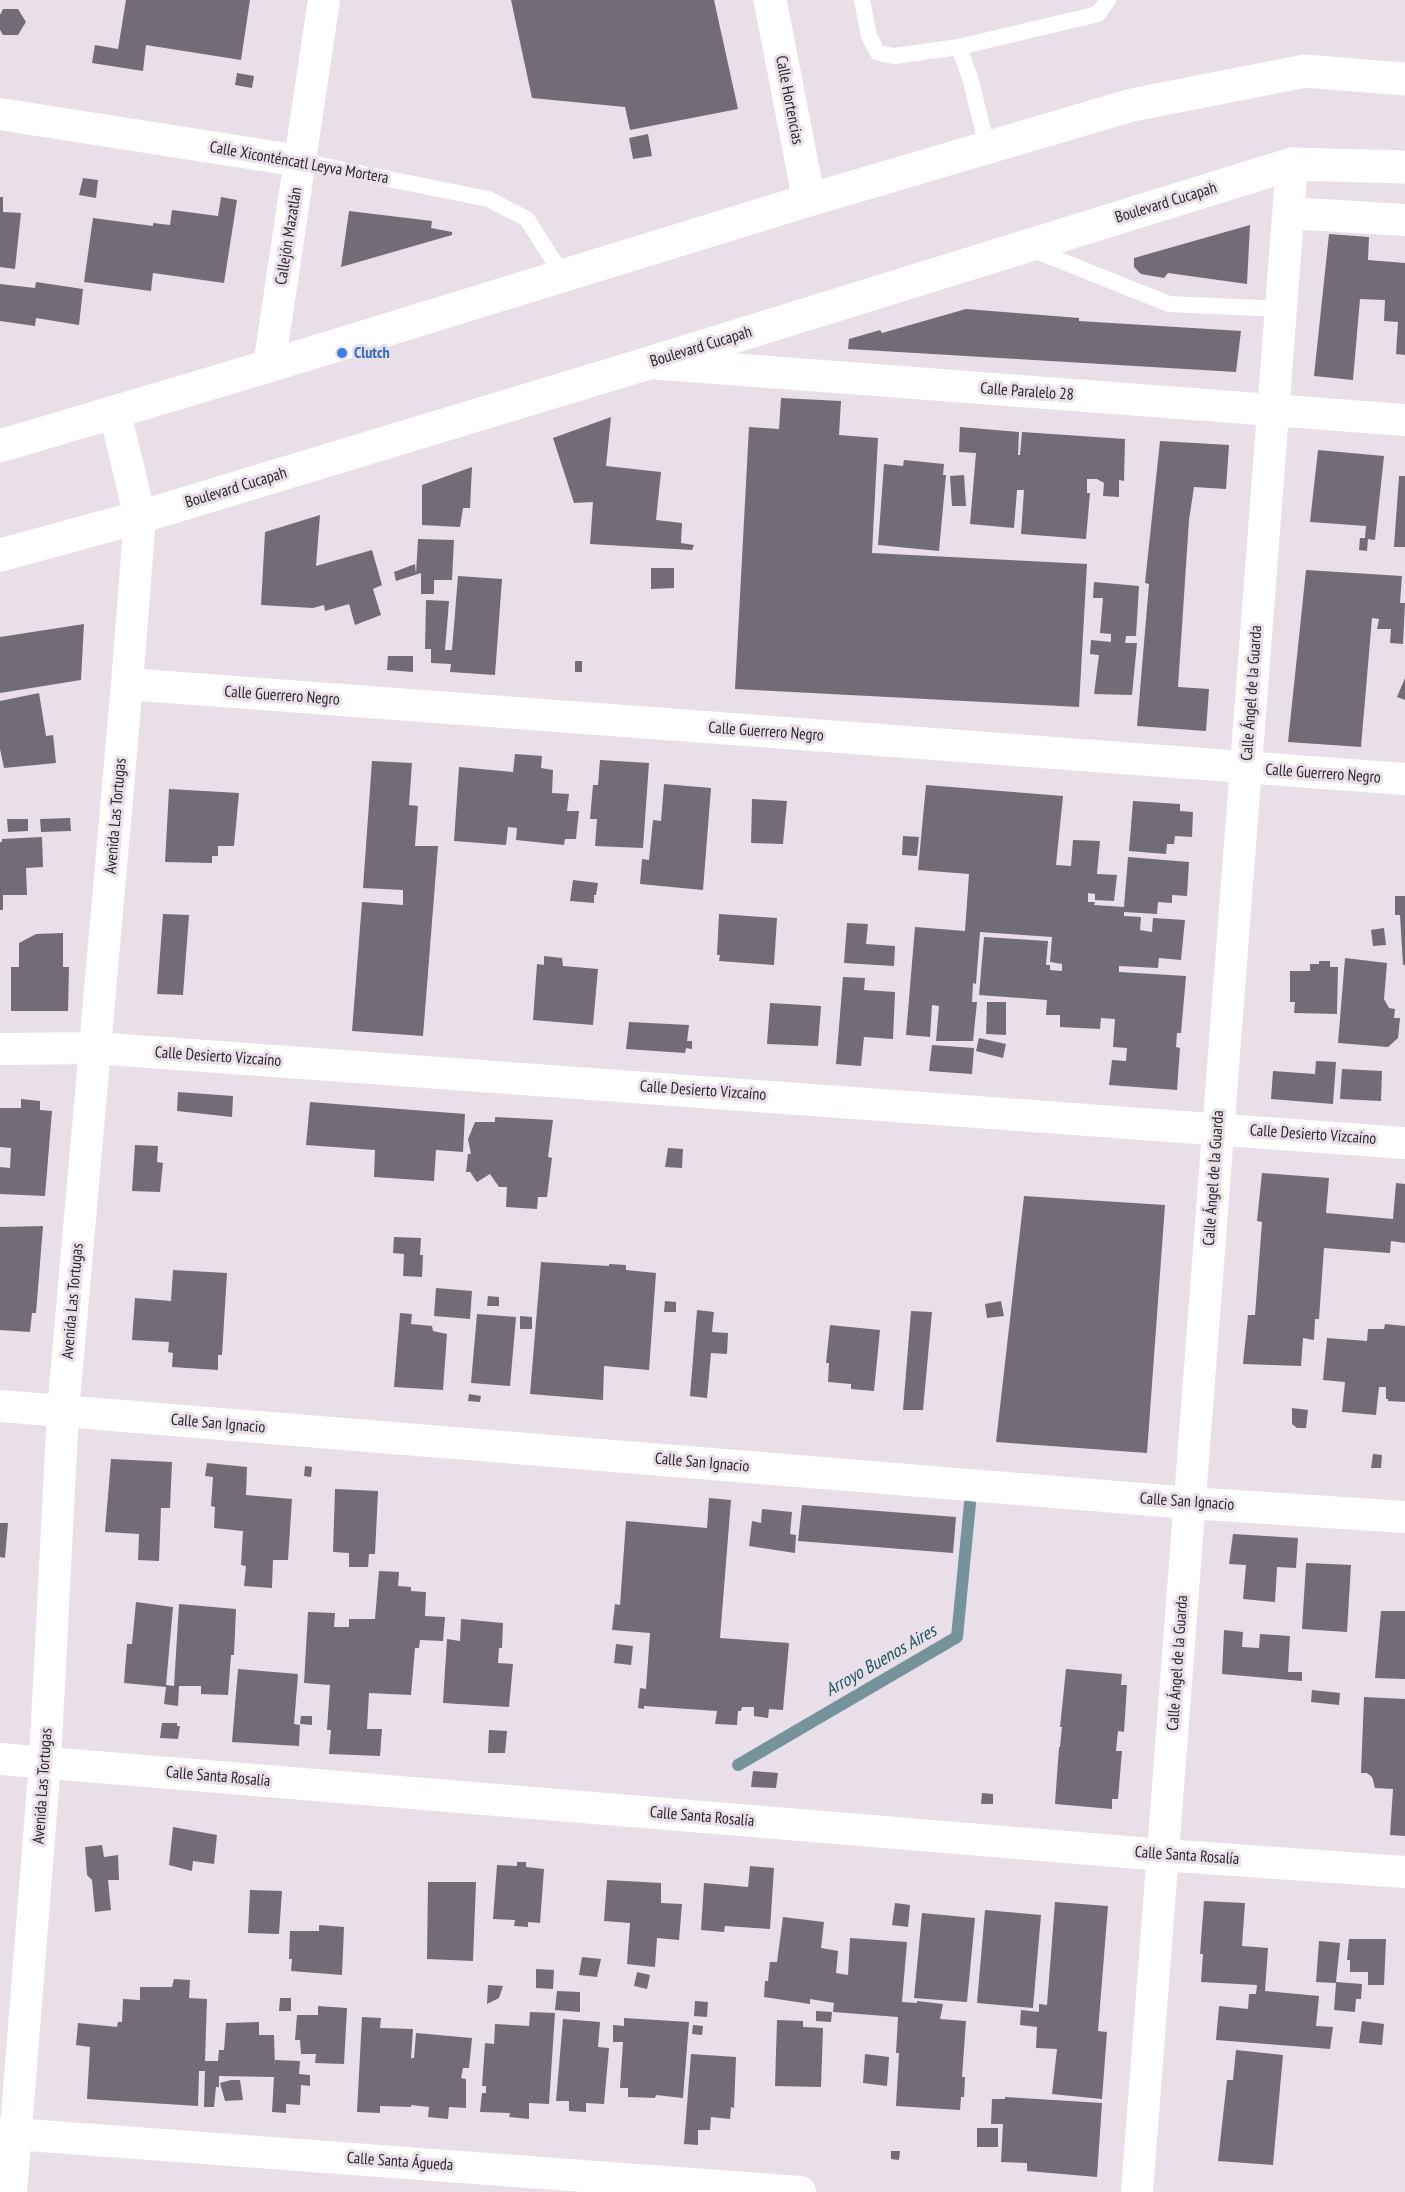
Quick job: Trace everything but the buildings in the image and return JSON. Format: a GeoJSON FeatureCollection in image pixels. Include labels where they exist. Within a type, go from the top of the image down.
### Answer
{"type":"FeatureCollection","features":[{"type":"Feature","properties":{"kind":"main road","name":"Calle Hortencias"},"geometry":{"type":"LineString","coordinates":[[770,0],[809,200]]}},
{"type":"Feature","properties":{"kind":"main road"},"geometry":{"type":"LineString","coordinates":[[0,446],[115,413],[809,200],[1132,105],[1305,71],[1405,79]]}},
{"type":"Feature","properties":{"kind":"main road","name":"Boulevard Cucapah"},"geometry":{"type":"LineString","coordinates":[[0,555],[140,517],[649,363],[1292,164],[1405,167]]}},
{"type":"Feature","properties":{"kind":"street","name":"Callejón Mazatlán"},"geometry":{"type":"LineString","coordinates":[[269,366],[324,0]]}},
{"type":"Feature","properties":{"kind":"street","name":"Calle Xiconténcatl Leyva Mortera"},"geometry":{"type":"LineString","coordinates":[[0,114],[300,161]]}},
{"type":"Feature","properties":{"kind":"street","name":"Calle Ángel de la Guarda"},"geometry":{"type":"LineString","coordinates":[[1137,2192],[1292,164]]}},
{"type":"Feature","properties":{"kind":"street"},"geometry":{"type":"LineString","coordinates":[[1290,213],[1405,220]]}},
{"type":"Feature","properties":{"kind":"street","name":"Calle Paralelo 28"},"geometry":{"type":"LineString","coordinates":[[649,363],[1405,420]]}},
{"type":"Feature","properties":{"kind":"street","name":"Avenida Las Tortugas"},"geometry":{"type":"LineString","coordinates":[[11,2192],[8,2133],[45,1762],[63,1411],[128,684],[140,517],[115,413]]}},
{"type":"Feature","properties":{"kind":"street","name":"Calle Guerrero Negro"},"geometry":{"type":"LineString","coordinates":[[128,684],[1405,779]]}},
{"type":"Feature","properties":{"kind":"street","name":"Calle Desierto Vizcaíno"},"geometry":{"type":"LineString","coordinates":[[0,1049],[94,1048],[1405,1143]]}},
{"type":"Feature","properties":{"kind":"street","name":"Calle San Ignacio"},"geometry":{"type":"LineString","coordinates":[[0,1406],[1190,1503],[1405,1517]]}},
{"type":"Feature","properties":{"kind":"street","name":"Calle Santa Rosalía"},"geometry":{"type":"LineString","coordinates":[[0,1759],[1163,1855],[1405,1872]]}},
{"type":"Feature","properties":{"kind":"street","name":"Calle Santa Águeda"},"geometry":{"type":"LineString","coordinates":[[8,2133],[800,2192]]}},
{"type":"Feature","properties":{"kind":"lane"},"geometry":{"type":"LineString","coordinates":[[862,0],[869,36],[878,52],[894,56],[959,47],[1098,14],[1108,0]]}},
{"type":"Feature","properties":{"kind":"lane"},"geometry":{"type":"LineString","coordinates":[[959,47],[971,81],[987,147]]}},
{"type":"Feature","properties":{"kind":"lane","name":"Calle Xiconténcatl Leyva Mortera"},"geometry":{"type":"LineString","coordinates":[[300,161],[488,199],[527,219],[563,276]]}},
{"type":"Feature","properties":{"kind":"lane"},"geometry":{"type":"LineString","coordinates":[[1025,247],[1169,304],[1281,309]]}},
{"type":"Feature","properties":{"kind":"waterway","name":"Arroyo Buenos Aires"},"geometry":{"type":"LineString","coordinates":[[738,1765],[957,1637],[970,1503]]}},
{"type":"Feature","properties":{"kind":"place","name":"Clutch"},"geometry":{"type":"Point","coordinates":[342,353]}}]}
